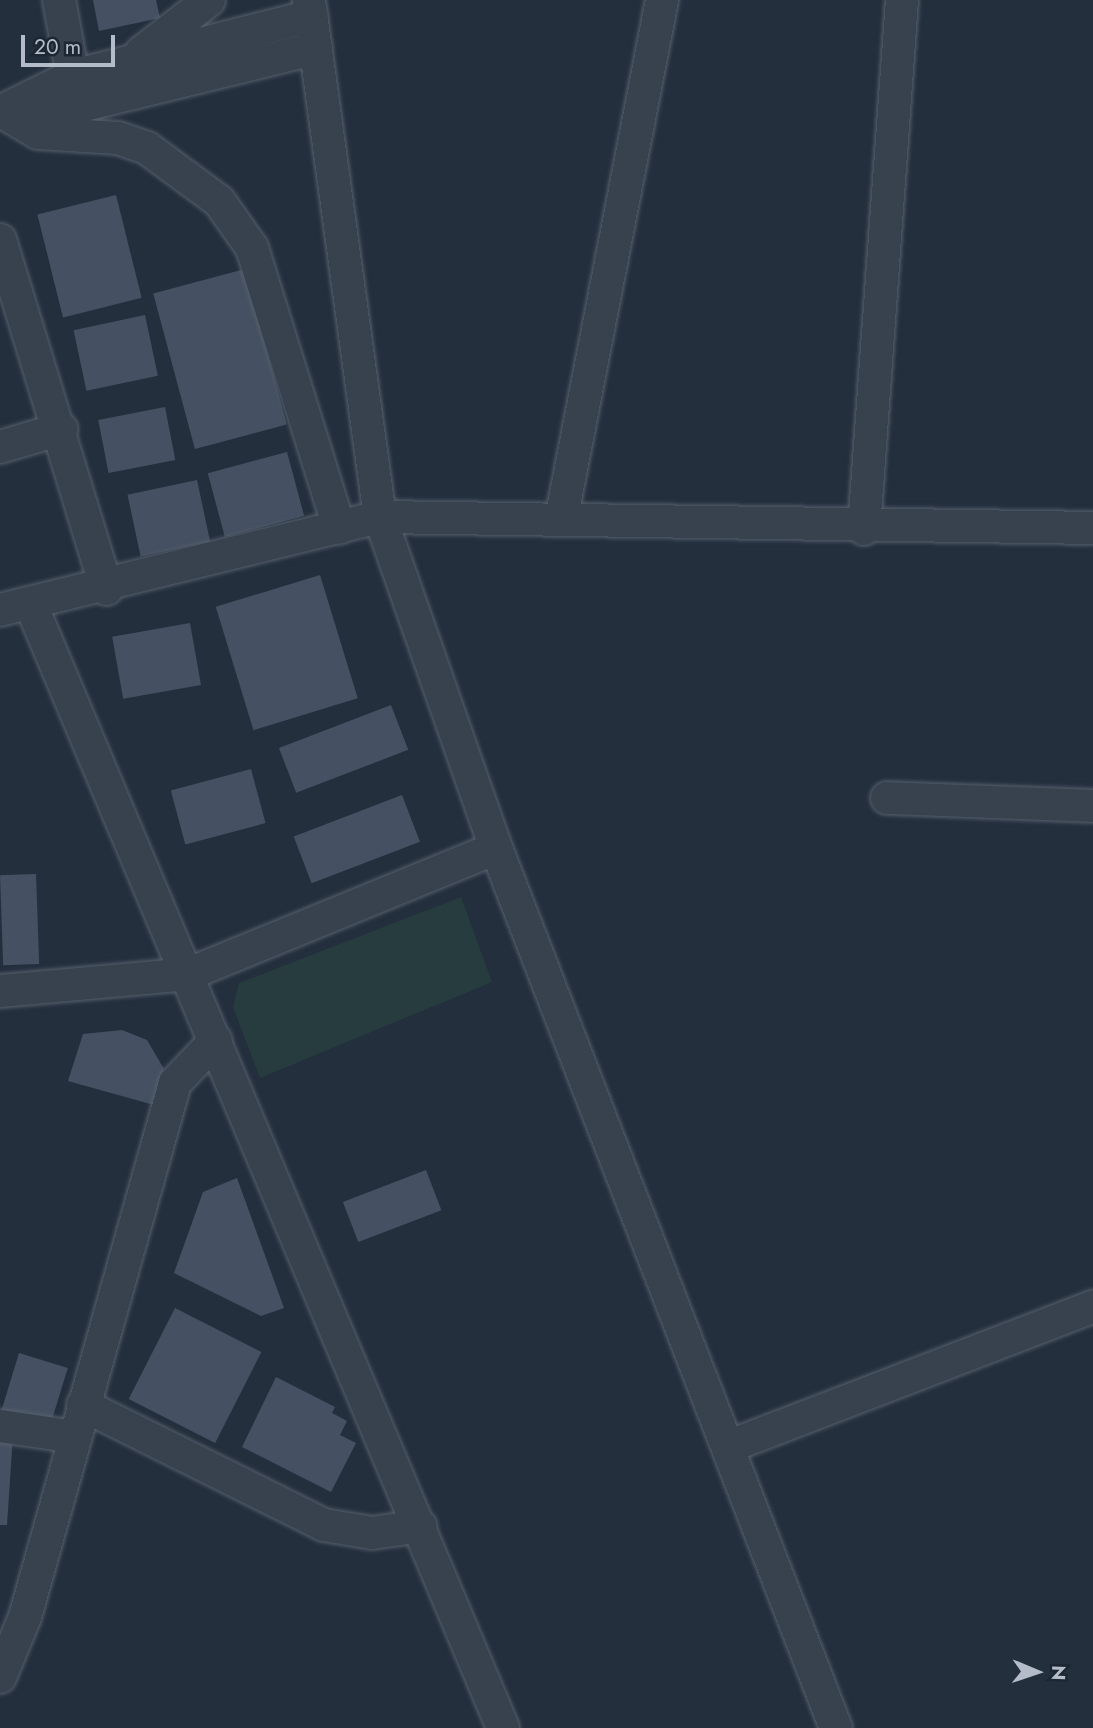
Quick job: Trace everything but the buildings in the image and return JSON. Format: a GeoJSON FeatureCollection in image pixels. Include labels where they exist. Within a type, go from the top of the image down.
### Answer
{"type":"FeatureCollection","features":[{"type":"Feature","properties":{"kind":"street"},"geometry":{"type":"LineString","coordinates":[[59,0],[73,76]]}},
{"type":"Feature","properties":{"kind":"street"},"geometry":{"type":"LineString","coordinates":[[131,62],[209,0]]}},
{"type":"Feature","properties":{"kind":"street"},"geometry":{"type":"LineString","coordinates":[[562,515],[662,0]]}},
{"type":"Feature","properties":{"kind":"street"},"geometry":{"type":"LineString","coordinates":[[864,529],[902,0]]}},
{"type":"Feature","properties":{"kind":"street"},"geometry":{"type":"LineString","coordinates":[[0,112],[73,76],[131,62],[311,8],[380,517],[496,848],[730,1446],[836,1728]]}},
{"type":"Feature","properties":{"kind":"street"},"geometry":{"type":"LineString","coordinates":[[0,112],[52,113],[316,48]]}},
{"type":"Feature","properties":{"kind":"street"},"geometry":{"type":"LineString","coordinates":[[0,112],[38,133],[118,138],[147,148],[198,181],[225,208],[252,248],[339,528]]}},
{"type":"Feature","properties":{"kind":"street"},"geometry":{"type":"LineString","coordinates":[[0,240],[61,429],[107,589]]}},
{"type":"Feature","properties":{"kind":"street"},"geometry":{"type":"LineString","coordinates":[[0,447],[61,429]]}},
{"type":"Feature","properties":{"kind":"street"},"geometry":{"type":"LineString","coordinates":[[0,610],[107,589],[380,517],[562,515],[864,529],[1093,528]]}},
{"type":"Feature","properties":{"kind":"street"},"geometry":{"type":"LineString","coordinates":[[31,605],[189,974],[503,1728]]}},
{"type":"Feature","properties":{"kind":"street"},"geometry":{"type":"LineString","coordinates":[[887,798],[1093,806]]}},
{"type":"Feature","properties":{"kind":"street"},"geometry":{"type":"LineString","coordinates":[[0,991],[189,974],[496,848]]}},
{"type":"Feature","properties":{"kind":"street"},"geometry":{"type":"LineString","coordinates":[[0,1677],[12,1615],[75,1437],[175,1083],[216,1040]]}},
{"type":"Feature","properties":{"kind":"street"},"geometry":{"type":"LineString","coordinates":[[730,1446],[1093,1307]]}},
{"type":"Feature","properties":{"kind":"street"},"geometry":{"type":"LineString","coordinates":[[83,1405],[324,1525],[372,1533],[421,1526]]}},
{"type":"Feature","properties":{"kind":"street"},"geometry":{"type":"LineString","coordinates":[[0,1426],[75,1437]]}},
{"type":"Feature","properties":{"kind":"green space"},"geometry":{"type":"Polygon","coordinates":[[[461,897],[492,982],[260,1078],[233,1007],[239,983],[461,897]]]}}]}
